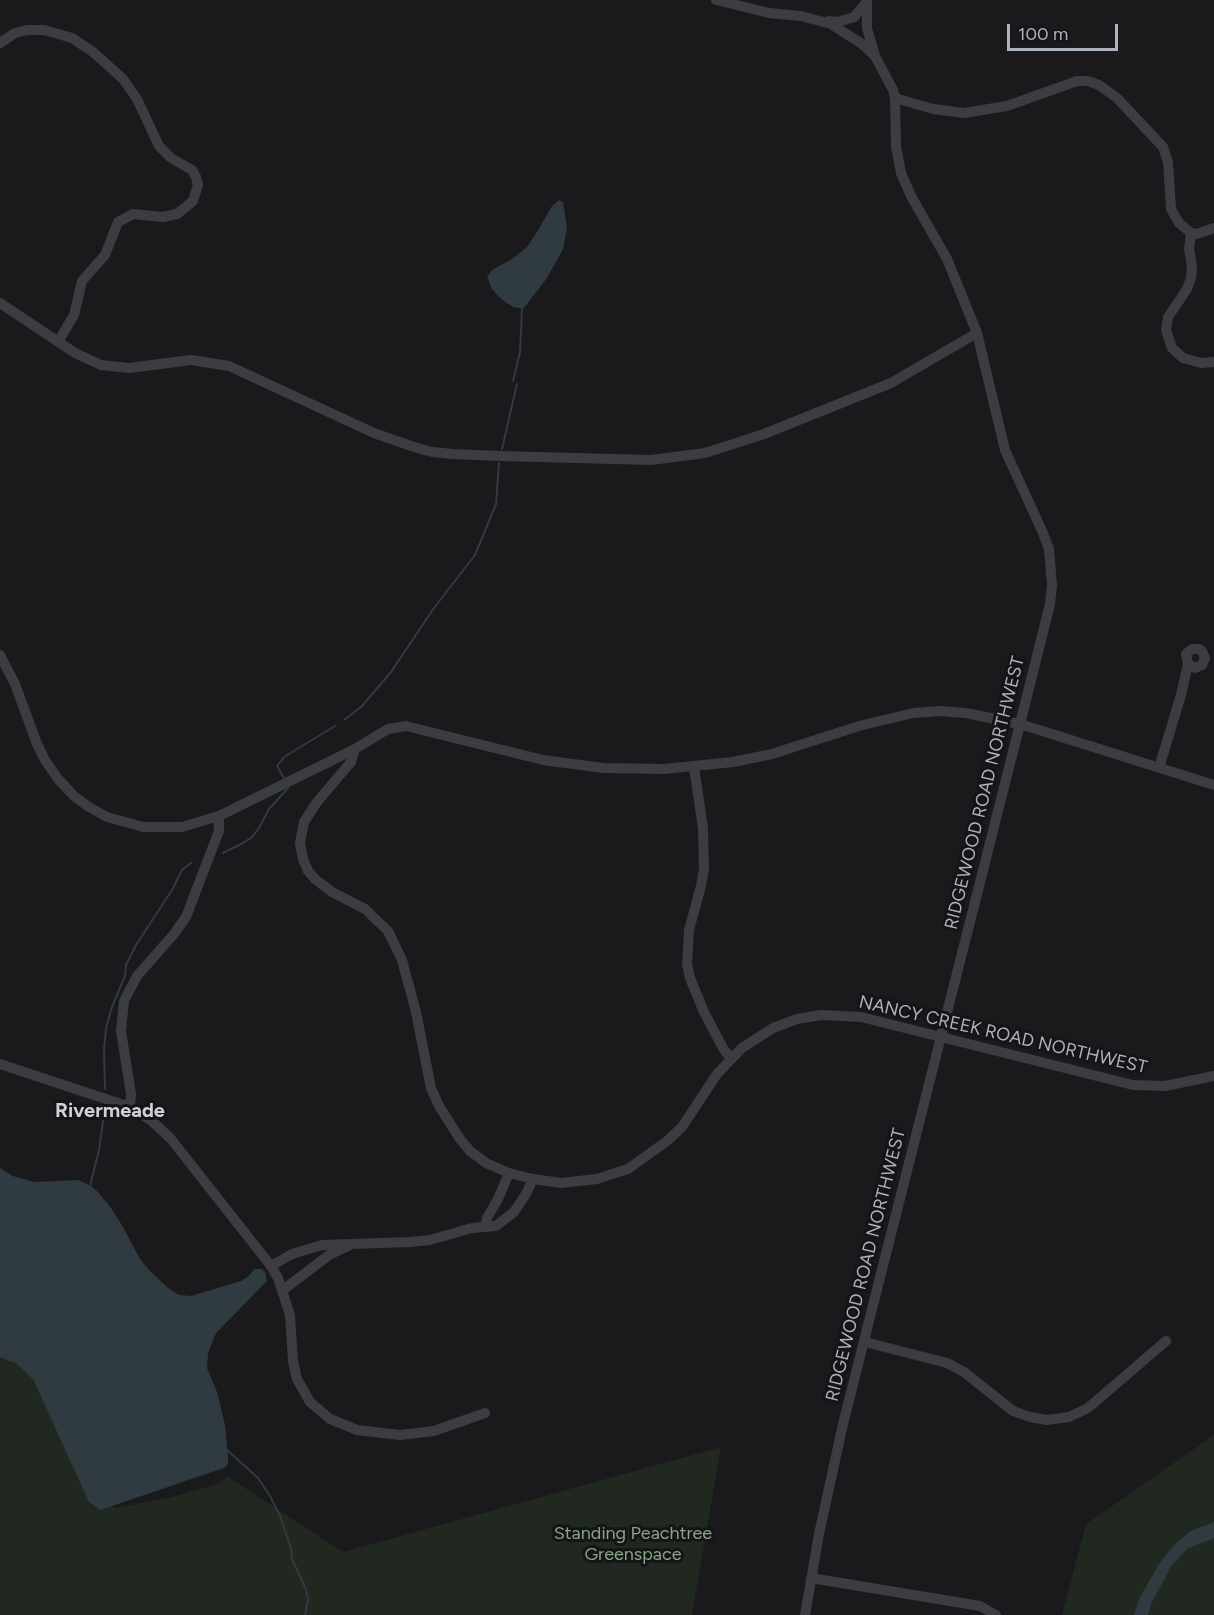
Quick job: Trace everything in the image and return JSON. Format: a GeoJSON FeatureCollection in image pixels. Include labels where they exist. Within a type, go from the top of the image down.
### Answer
{"type":"FeatureCollection","features":[{"type":"Feature","properties":{"kind":"street"},"geometry":{"type":"LineString","coordinates":[[716,0],[769,13],[838,22],[848,20],[859,13],[866,2]]}},
{"type":"Feature","properties":{"kind":"street","name":"RIDGEWOOD ROAD NORTHWEST"},"geometry":{"type":"LineString","coordinates":[[805,1615],[843,1424],[1050,604],[1052,566],[1043,533],[1005,450],[977,333],[947,259],[911,196],[901,173],[897,146],[895,98],[875,56],[867,28],[866,2]]}},
{"type":"Feature","properties":{"kind":"street"},"geometry":{"type":"LineString","coordinates":[[819,21],[839,28],[875,56]]}},
{"type":"Feature","properties":{"kind":"street"},"geometry":{"type":"LineString","coordinates":[[0,43],[15,33],[44,30],[72,38],[93,52],[123,79],[137,99],[159,146],[171,158],[192,170],[198,184],[193,201],[177,214],[163,217],[133,214],[118,222],[105,255],[82,281],[74,315],[58,342]]}},
{"type":"Feature","properties":{"kind":"street"},"geometry":{"type":"LineString","coordinates":[[895,98],[933,109],[964,113],[1007,106],[1077,81],[1088,81],[1099,85],[1117,98],[1163,147],[1168,162],[1171,209],[1179,223],[1191,233],[1197,234],[1214,228]]}},
{"type":"Feature","properties":{"kind":"street"},"geometry":{"type":"LineString","coordinates":[[1191,233],[1189,249],[1192,266],[1191,278],[1187,289],[1168,317],[1166,330],[1172,348],[1183,358],[1201,363],[1214,362]]}},
{"type":"Feature","properties":{"kind":"street"},"geometry":{"type":"LineString","coordinates":[[0,303],[87,359],[116,368],[191,360],[229,366],[374,432],[432,452],[457,455],[651,460],[705,453],[773,430],[891,383],[977,333]]}},
{"type":"Feature","properties":{"kind":"street"},"geometry":{"type":"LineString","coordinates":[[0,655],[15,684],[45,760],[58,779],[74,796],[89,807],[125,823],[154,828],[200,824],[355,749],[388,729],[406,726],[517,755],[568,764],[634,769],[694,767],[772,754],[859,726],[913,713],[940,711],[966,713],[1020,724],[1214,784]]}},
{"type":"Feature","properties":{"kind":"street"},"geometry":{"type":"LineString","coordinates":[[1159,768],[1188,664]]}},
{"type":"Feature","properties":{"kind":"street","name":"NANCY CREEK ROAD NORTHWEST"},"geometry":{"type":"LineString","coordinates":[[355,749],[351,762],[317,802],[304,822],[300,843],[303,860],[315,879],[332,892],[365,909],[388,931],[402,960],[416,1012],[431,1088],[439,1106],[470,1151],[486,1163],[509,1173],[561,1183],[584,1182],[635,1166],[681,1127],[731,1058],[773,1028],[796,1019],[821,1015],[861,1017],[1133,1085],[1165,1086],[1214,1076]]}},
{"type":"Feature","properties":{"kind":"street"},"geometry":{"type":"LineString","coordinates":[[694,767],[703,828],[704,869],[689,930],[687,964],[690,978],[704,1012],[724,1050],[731,1058]]}},
{"type":"Feature","properties":{"kind":"street"},"geometry":{"type":"LineString","coordinates":[[130,1107],[131,1094],[121,1031],[124,1002],[137,976],[186,917],[219,831],[219,816]]}},
{"type":"Feature","properties":{"kind":"street"},"geometry":{"type":"LineString","coordinates":[[0,1064],[130,1107],[152,1121],[171,1138],[271,1266],[283,1290],[290,1315],[293,1361],[297,1378],[310,1402],[330,1419],[357,1430],[400,1435],[434,1431],[485,1413]]}},
{"type":"Feature","properties":{"kind":"street"},"geometry":{"type":"LineString","coordinates":[[485,1227],[487,1218],[509,1173]]}},
{"type":"Feature","properties":{"kind":"street"},"geometry":{"type":"LineString","coordinates":[[271,1266],[292,1254],[311,1247],[430,1240],[472,1228],[496,1226],[514,1212],[533,1179]]}},
{"type":"Feature","properties":{"kind":"street"},"geometry":{"type":"LineString","coordinates":[[283,1290],[329,1255],[350,1245]]}},
{"type":"Feature","properties":{"kind":"street"},"geometry":{"type":"LineString","coordinates":[[864,1342],[947,1363],[964,1372],[1013,1411],[1030,1418],[1047,1420],[1069,1417],[1088,1408],[1166,1341]]}},
{"type":"Feature","properties":{"kind":"street"},"geometry":{"type":"LineString","coordinates":[[811,1578],[980,1606],[996,1615]]}},
{"type":"Feature","properties":{"kind":"green space","name":"Standing Peachtree Greenspace"},"geometry":{"type":"Polygon","coordinates":[[[0,1355],[31,1367],[60,1435],[114,1508],[168,1498],[221,1483],[227,1476],[343,1552],[721,1447],[692,1615],[0,1615],[0,1355]]]}},
{"type":"Feature","properties":{"kind":"green space"},"geometry":{"type":"Polygon","coordinates":[[[1214,1435],[1214,1615],[1062,1615],[1086,1524],[1214,1435]]]}},
{"type":"Feature","properties":{"kind":"shaded area"},"geometry":{"type":"Polygon","coordinates":[[[559,200],[563,202],[567,228],[563,249],[547,278],[523,309],[513,307],[492,289],[487,277],[492,270],[527,247],[552,206],[559,200]]]}},
{"type":"Feature","properties":{"kind":"shaded area"},"geometry":{"type":"Polygon","coordinates":[[[0,1168],[13,1176],[34,1182],[78,1180],[91,1186],[111,1208],[140,1259],[168,1288],[179,1295],[191,1296],[241,1281],[254,1269],[262,1269],[265,1272],[267,1281],[216,1333],[208,1353],[207,1368],[217,1392],[225,1425],[228,1464],[224,1468],[100,1510],[89,1502],[33,1379],[17,1364],[0,1357],[0,1168]]]}},
{"type":"Feature","properties":{"kind":"shaded area"},"geometry":{"type":"Polygon","coordinates":[[[1214,1522],[1214,1538],[1187,1549],[1172,1565],[1151,1604],[1148,1615],[1134,1615],[1139,1599],[1159,1564],[1173,1546],[1189,1532],[1214,1522]]]}},
{"type":"Feature","properties":{"kind":"waterway"},"geometry":{"type":"LineString","coordinates":[[513,381],[520,352],[522,309]]}},
{"type":"Feature","properties":{"kind":"waterway"},"geometry":{"type":"LineString","coordinates":[[502,449],[517,384]]}},
{"type":"Feature","properties":{"kind":"waterway"},"geometry":{"type":"LineString","coordinates":[[344,720],[362,706],[391,672],[434,608],[475,555],[496,504],[499,463]]}},
{"type":"Feature","properties":{"kind":"waterway"},"geometry":{"type":"LineString","coordinates":[[284,778],[277,766],[284,757],[335,726]]}},
{"type":"Feature","properties":{"kind":"waterway"},"geometry":{"type":"LineString","coordinates":[[223,853],[252,837],[269,809],[288,788]]}},
{"type":"Feature","properties":{"kind":"waterway"},"geometry":{"type":"LineString","coordinates":[[105,1089],[106,1028],[125,976],[126,965],[182,870],[191,863]]}},
{"type":"Feature","properties":{"kind":"waterway"},"geometry":{"type":"LineString","coordinates":[[90,1186],[99,1150],[105,1107]]}},
{"type":"Feature","properties":{"kind":"waterway"},"geometry":{"type":"LineString","coordinates":[[227,1450],[258,1478],[280,1516],[291,1548],[292,1559],[306,1589],[308,1600],[305,1615]]}},
{"type":"Feature","properties":{"kind":"district","name":"Rivermeade"},"geometry":{"type":"Point","coordinates":[110,1111]}}]}
